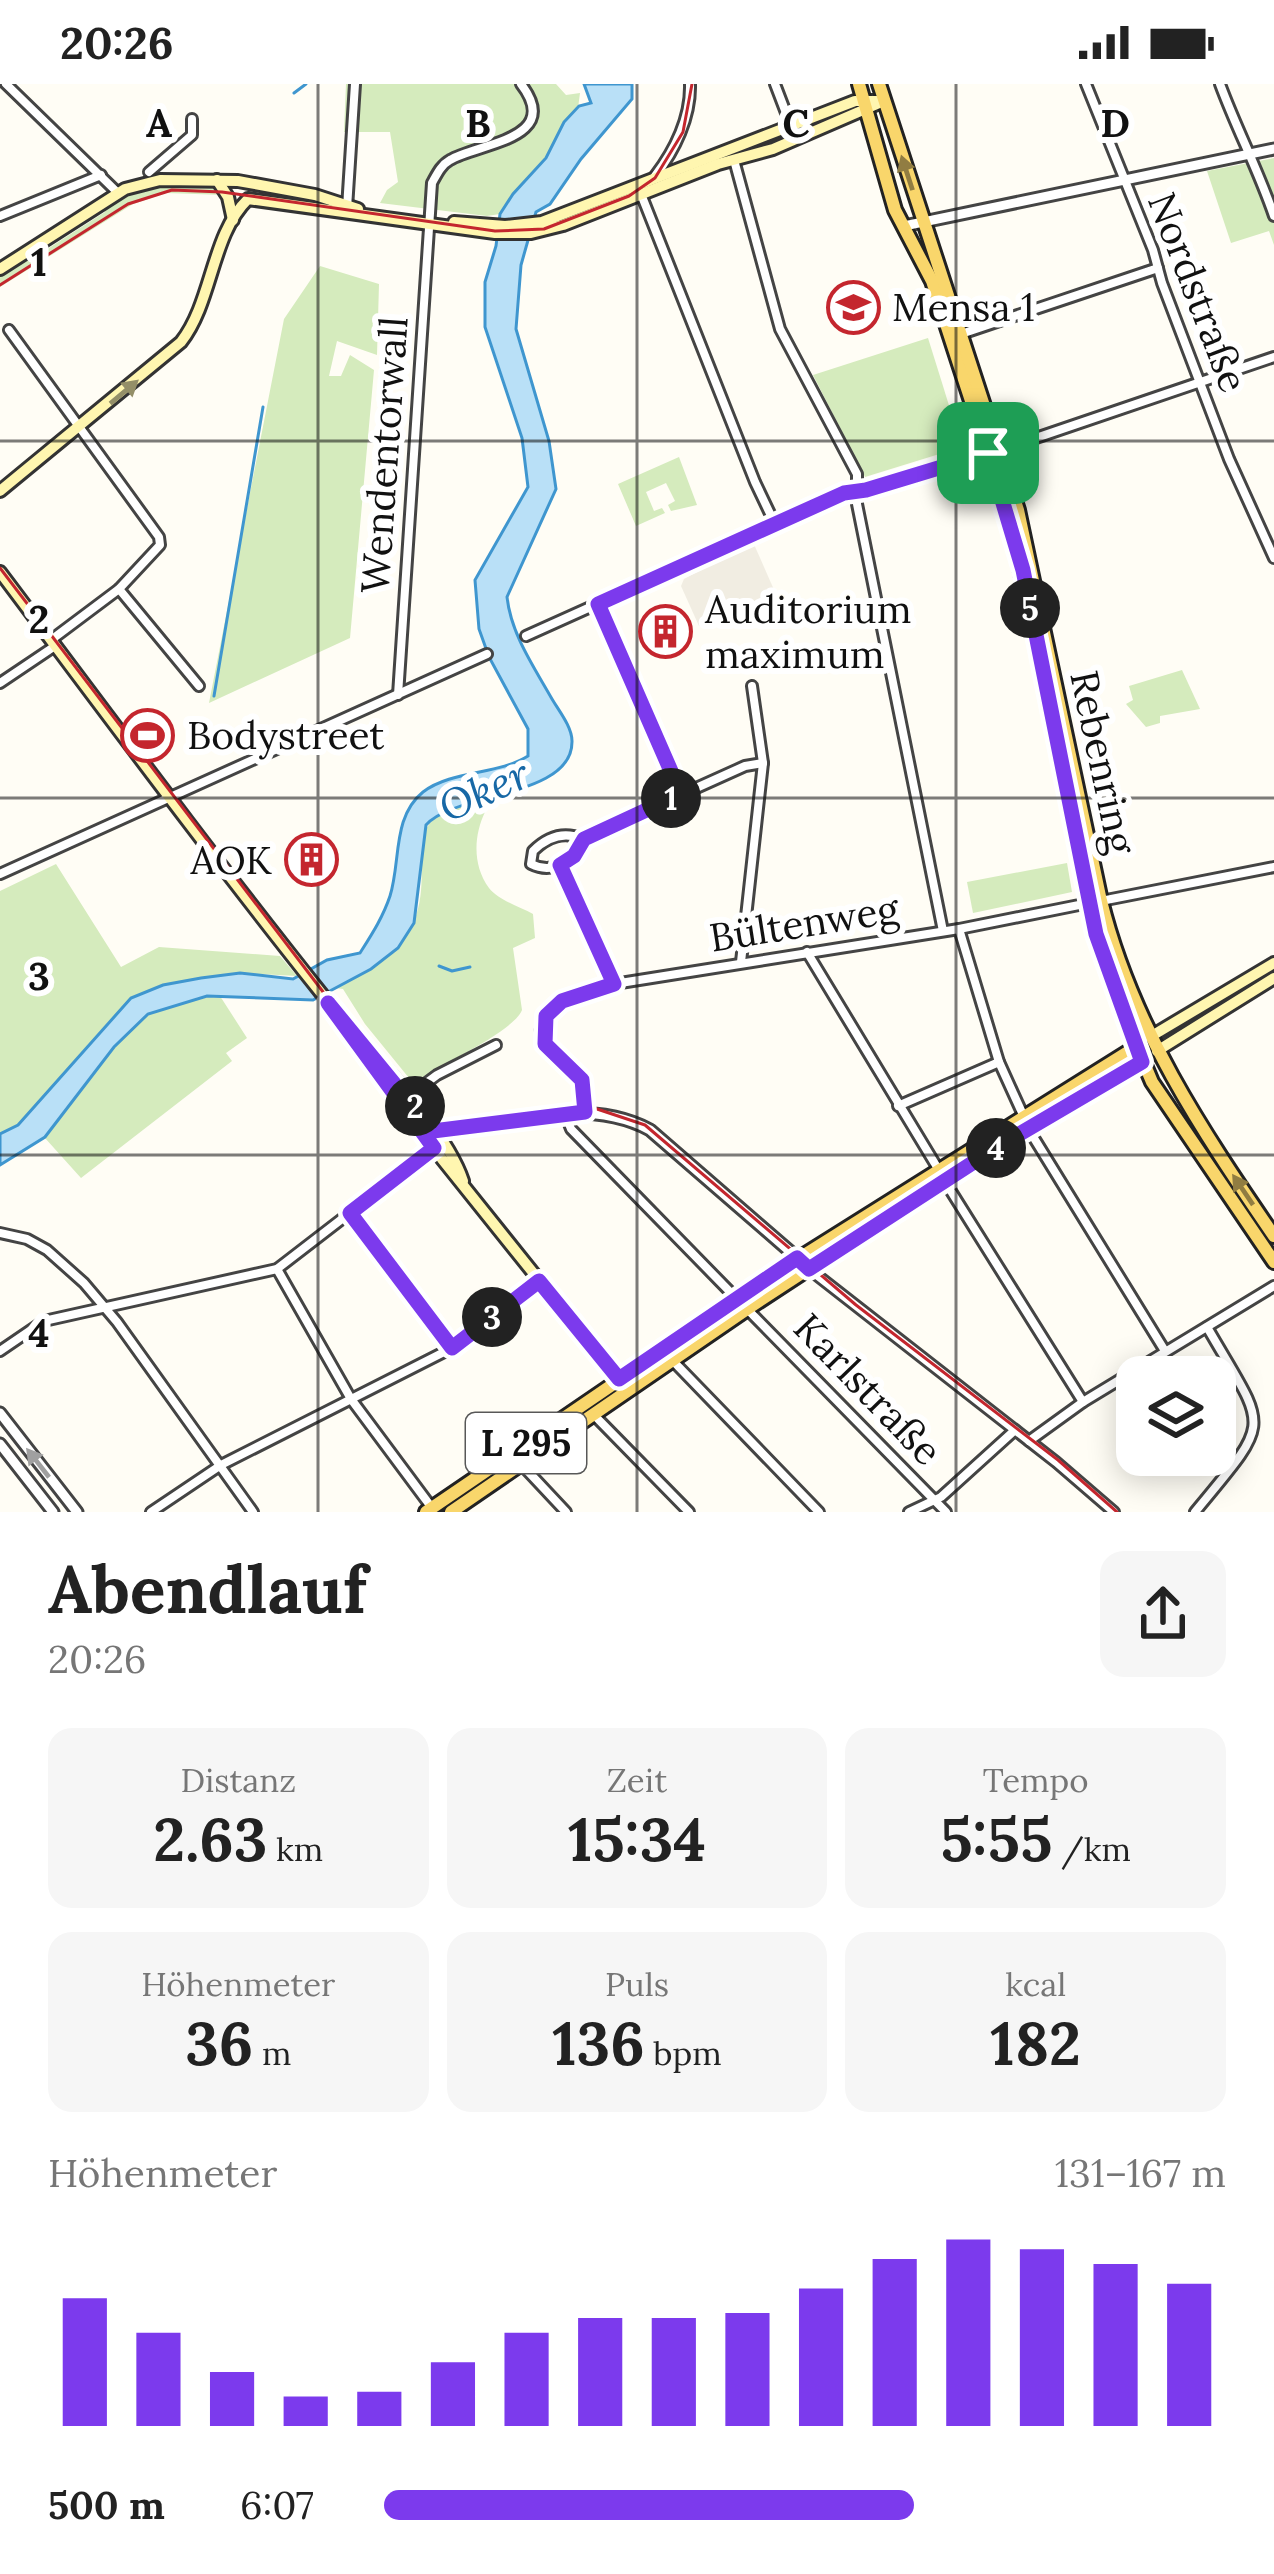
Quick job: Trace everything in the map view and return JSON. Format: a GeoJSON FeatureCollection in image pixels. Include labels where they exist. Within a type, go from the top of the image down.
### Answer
{"type":"FeatureCollection","features":[{"type":"Feature","properties":{"kind":"main road","name":"Rebenring"},"geometry":{"type":"LineString","coordinates":[[879,84],[961,334],[993,451]]}},
{"type":"Feature","properties":{"kind":"main road"},"geometry":{"type":"LineString","coordinates":[[645,188],[863,98],[884,101]]}},
{"type":"Feature","properties":{"kind":"main road"},"geometry":{"type":"LineString","coordinates":[[0,491],[81,429],[184,338],[233,220],[248,199],[495,229],[532,229],[734,160],[863,98]]}},
{"type":"Feature","properties":{"kind":"main road","name":"Rebenring"},"geometry":{"type":"LineString","coordinates":[[863,98],[886,181],[932,280],[1035,579],[1110,976],[1142,1062],[1274,1262]]}},
{"type":"Feature","properties":{"kind":"main road"},"geometry":{"type":"LineString","coordinates":[[0,269],[118,193],[160,180],[217,179],[315,195],[344,209]]}},
{"type":"Feature","properties":{"kind":"main road"},"geometry":{"type":"LineString","coordinates":[[217,179],[228,197],[233,220]]}},
{"type":"Feature","properties":{"kind":"main road"},"geometry":{"type":"LineString","coordinates":[[0,572],[539,1281],[623,1384]]}},
{"type":"Feature","properties":{"kind":"main road","name":"Rebenring"},"geometry":{"type":"LineString","coordinates":[[1095,902],[1157,1051],[1274,1236]]}},
{"type":"Feature","properties":{"kind":"main road"},"geometry":{"type":"LineString","coordinates":[[1150,1037],[1274,963]]}},
{"type":"Feature","properties":{"kind":"main road"},"geometry":{"type":"LineString","coordinates":[[1157,1051],[1274,978]]}},
{"type":"Feature","properties":{"kind":"main road","name":"L 295"},"geometry":{"type":"LineString","coordinates":[[429,1510],[742,1304],[809,1269],[1150,1037]]}},
{"type":"Feature","properties":{"kind":"main road","name":"L 295"},"geometry":{"type":"LineString","coordinates":[[1026,1123],[1157,1051]]}},
{"type":"Feature","properties":{"kind":"main road","name":"L 295"},"geometry":{"type":"LineString","coordinates":[[452,1512],[593,1414],[623,1384],[672,1360],[797,1258],[942,1176]]}},
{"type":"Feature","properties":{"kind":"street"},"geometry":{"type":"LineString","coordinates":[[7,84],[118,193]]}},
{"type":"Feature","properties":{"kind":"street"},"geometry":{"type":"LineString","coordinates":[[344,209],[355,84]]}},
{"type":"Feature","properties":{"kind":"street","name":"Wendentorwall"},"geometry":{"type":"LineString","coordinates":[[398,694],[432,183],[443,164],[493,147],[526,125],[532,114],[531,101],[520,84]]}},
{"type":"Feature","properties":{"kind":"street"},"geometry":{"type":"LineString","coordinates":[[690,84],[681,130],[645,188],[754,482],[774,522]]}},
{"type":"Feature","properties":{"kind":"street"},"geometry":{"type":"LineString","coordinates":[[775,84],[791,126]]}},
{"type":"Feature","properties":{"kind":"street","name":"Nordstraße"},"geometry":{"type":"LineString","coordinates":[[1086,84],[1200,382],[1274,558]]}},
{"type":"Feature","properties":{"kind":"street"},"geometry":{"type":"LineString","coordinates":[[1220,84],[1274,216]]}},
{"type":"Feature","properties":{"kind":"street"},"geometry":{"type":"LineString","coordinates":[[148,172],[192,135],[192,119]]}},
{"type":"Feature","properties":{"kind":"street"},"geometry":{"type":"LineString","coordinates":[[904,226],[1274,149]]}},
{"type":"Feature","properties":{"kind":"street"},"geometry":{"type":"LineString","coordinates":[[734,160],[780,328],[857,474],[857,504],[943,932]]}},
{"type":"Feature","properties":{"kind":"street"},"geometry":{"type":"LineString","coordinates":[[0,216],[101,175]]}},
{"type":"Feature","properties":{"kind":"street"},"geometry":{"type":"LineString","coordinates":[[961,334],[1157,268]]}},
{"type":"Feature","properties":{"kind":"street"},"geometry":{"type":"LineString","coordinates":[[0,683],[119,589],[160,545],[159,537],[9,330]]}},
{"type":"Feature","properties":{"kind":"street"},"geometry":{"type":"LineString","coordinates":[[526,636],[844,493],[993,451],[1274,358]]}},
{"type":"Feature","properties":{"kind":"street"},"geometry":{"type":"LineString","coordinates":[[119,589],[199,686]]}},
{"type":"Feature","properties":{"kind":"street"},"geometry":{"type":"LineString","coordinates":[[598,604],[681,794]]}},
{"type":"Feature","properties":{"kind":"street"},"geometry":{"type":"LineString","coordinates":[[0,874],[487,654]]}},
{"type":"Feature","properties":{"kind":"street"},"geometry":{"type":"LineString","coordinates":[[741,962],[763,764],[752,686]]}},
{"type":"Feature","properties":{"kind":"street"},"geometry":{"type":"LineString","coordinates":[[584,839],[565,834],[553,837],[530,857],[536,867],[560,865],[574,856],[584,839],[745,766],[763,764]]}},
{"type":"Feature","properties":{"kind":"street"},"geometry":{"type":"LineString","coordinates":[[560,865],[614,984]]}},
{"type":"Feature","properties":{"kind":"street","name":"Bültenweg"},"geometry":{"type":"LineString","coordinates":[[585,1112],[584,1084],[545,1044],[544,1026],[555,1004],[614,984],[943,932],[1274,867]]}},
{"type":"Feature","properties":{"kind":"street"},"geometry":{"type":"LineString","coordinates":[[959,929],[999,1062],[1026,1123],[1165,1351]]}},
{"type":"Feature","properties":{"kind":"street"},"geometry":{"type":"LineString","coordinates":[[807,952],[1083,1402]]}},
{"type":"Feature","properties":{"kind":"street"},"geometry":{"type":"LineString","coordinates":[[404,1101],[437,1075],[496,1045]]}},
{"type":"Feature","properties":{"kind":"street"},"geometry":{"type":"LineString","coordinates":[[898,1106],[999,1062]]}},
{"type":"Feature","properties":{"kind":"street"},"geometry":{"type":"LineString","coordinates":[[0,1351],[37,1324],[277,1269],[350,1213],[432,1138],[585,1112],[625,1118],[650,1130],[809,1269],[1114,1512]]}},
{"type":"Feature","properties":{"kind":"street","name":"Karlstraße"},"geometry":{"type":"LineString","coordinates":[[565,1114],[571,1129],[946,1512]]}},
{"type":"Feature","properties":{"kind":"street"},"geometry":{"type":"LineString","coordinates":[[350,1213],[452,1348]]}},
{"type":"Feature","properties":{"kind":"street"},"geometry":{"type":"LineString","coordinates":[[0,1233],[27,1239],[67,1265],[105,1309],[253,1512]]}},
{"type":"Feature","properties":{"kind":"street"},"geometry":{"type":"LineString","coordinates":[[277,1269],[351,1400],[429,1510]]}},
{"type":"Feature","properties":{"kind":"street"},"geometry":{"type":"LineString","coordinates":[[152,1512],[221,1465],[452,1348],[539,1281]]}},
{"type":"Feature","properties":{"kind":"street"},"geometry":{"type":"LineString","coordinates":[[1029,1441],[1083,1402],[1274,1286]]}},
{"type":"Feature","properties":{"kind":"street"},"geometry":{"type":"LineString","coordinates":[[1195,1512],[1248,1451],[1258,1426],[1253,1405],[1207,1327]]}},
{"type":"Feature","properties":{"kind":"street"},"geometry":{"type":"LineString","coordinates":[[672,1360],[819,1512]]}},
{"type":"Feature","properties":{"kind":"street"},"geometry":{"type":"LineString","coordinates":[[0,1413],[77,1512]]}},
{"type":"Feature","properties":{"kind":"street"},"geometry":{"type":"LineString","coordinates":[[593,1414],[689,1512]]}},
{"type":"Feature","properties":{"kind":"street"},"geometry":{"type":"LineString","coordinates":[[910,1512],[956,1484],[1015,1430]]}},
{"type":"Feature","properties":{"kind":"street"},"geometry":{"type":"LineString","coordinates":[[0,1444],[52,1512]]}},
{"type":"Feature","properties":{"kind":"street"},"geometry":{"type":"LineString","coordinates":[[521,1464],[566,1512]]}},
{"type":"Feature","properties":{"kind":"green space"},"geometry":{"type":"Polygon","coordinates":[[[346,84],[556,84],[566,95],[580,93],[578,108],[564,122],[546,158],[500,214],[487,216],[380,203],[398,182],[390,132],[344,132],[346,84]]]}},
{"type":"Feature","properties":{"kind":"green space"},"geometry":{"type":"Polygon","coordinates":[[[1274,158],[1274,245],[1269,231],[1231,243],[1207,171],[1274,158]]]}},
{"type":"Feature","properties":{"kind":"green space"},"geometry":{"type":"Polygon","coordinates":[[[210,184],[224,195],[166,193],[133,204],[0,287],[0,274],[38,255],[117,200],[155,188],[210,184]]]}},
{"type":"Feature","properties":{"kind":"green space"},"geometry":{"type":"Polygon","coordinates":[[[320,266],[379,284],[377,355],[337,341],[329,376],[341,376],[350,355],[374,370],[350,638],[209,703],[284,319],[320,266]]]}},
{"type":"Feature","properties":{"kind":"green space"},"geometry":{"type":"Polygon","coordinates":[[[928,338],[962,447],[865,477],[813,375],[928,338]]]}},
{"type":"Feature","properties":{"kind":"green space"},"geometry":{"type":"Polygon","coordinates":[[[679,457],[697,505],[671,511],[668,505],[675,501],[666,483],[646,492],[654,511],[662,508],[665,513],[636,526],[618,484],[679,457]]]}},
{"type":"Feature","properties":{"kind":"green space"},"geometry":{"type":"Polygon","coordinates":[[[1182,670],[1200,709],[1160,716],[1160,723],[1146,727],[1126,704],[1133,700],[1129,686],[1182,670]]]}},
{"type":"Feature","properties":{"kind":"green space"},"geometry":{"type":"Polygon","coordinates":[[[476,801],[485,812],[476,850],[483,879],[498,896],[533,914],[535,938],[513,948],[522,1010],[476,1047],[418,1080],[409,1078],[343,989],[335,988],[380,960],[409,932],[420,900],[426,831],[434,818],[450,808],[476,801]]]}},
{"type":"Feature","properties":{"kind":"green space"},"geometry":{"type":"Polygon","coordinates":[[[1067,863],[1072,892],[973,913],[967,882],[1067,863]]]}},
{"type":"Feature","properties":{"kind":"green space"},"geometry":{"type":"Polygon","coordinates":[[[56,864],[121,967],[159,947],[280,956],[297,976],[240,973],[109,1021],[18,1125],[0,1134],[0,891],[56,864]]]}},
{"type":"Feature","properties":{"kind":"green space"},"geometry":{"type":"Polygon","coordinates":[[[220,996],[247,1038],[226,1053],[232,1061],[81,1178],[45,1138],[114,1047],[148,1014],[220,996]]]}},
{"type":"Feature","properties":{"kind":"shaded area"},"geometry":{"type":"Polygon","coordinates":[[[753,542],[775,592],[699,626],[681,586],[684,579],[753,542]]]}},
{"type":"Feature","properties":{"kind":"water","name":"Oker"},"geometry":{"type":"Polygon","coordinates":[[[584,84],[632,84],[632,99],[550,204],[536,212],[521,265],[516,329],[549,441],[556,489],[507,597],[524,650],[570,730],[567,760],[554,774],[534,784],[461,806],[426,825],[414,923],[398,948],[371,969],[313,1000],[207,996],[148,1014],[114,1047],[45,1137],[0,1165],[0,1134],[18,1125],[131,998],[163,985],[240,973],[293,979],[327,960],[360,953],[390,896],[402,827],[413,802],[435,785],[528,756],[528,729],[479,629],[475,580],[528,487],[522,438],[485,327],[485,282],[500,214],[546,158],[564,122],[579,106],[591,103],[584,84]]]}},
{"type":"Feature","properties":{"kind":"waterway"},"geometry":{"type":"LineString","coordinates":[[294,93],[306,84]]}},
{"type":"Feature","properties":{"kind":"waterway"},"geometry":{"type":"LineString","coordinates":[[214,696],[263,407]]}},
{"type":"Feature","properties":{"kind":"waterway"},"geometry":{"type":"LineString","coordinates":[[439,966],[452,971],[470,967]]}},
{"type":"Feature","properties":{"kind":"tram line"},"geometry":{"type":"LineString","coordinates":[[0,285],[128,204],[172,190],[222,192],[495,231],[544,229],[629,196],[655,178],[683,132],[692,84]]}},
{"type":"Feature","properties":{"kind":"tram line"},"geometry":{"type":"LineString","coordinates":[[0,568],[330,1001],[425,1117],[452,1125],[597,1109],[645,1125],[856,1305],[1058,1460],[1117,1512]]}},
{"type":"Feature","properties":{"kind":"place","name":"Mensa 1"},"geometry":{"type":"Point","coordinates":[853,307]}},
{"type":"Feature","properties":{"kind":"place","name":"Auditorium maximum"},"geometry":{"type":"Point","coordinates":[666,631]}},
{"type":"Feature","properties":{"kind":"place","name":"Bodystreet"},"geometry":{"type":"Point","coordinates":[148,735]}},
{"type":"Feature","properties":{"kind":"place","name":"AOK"},"geometry":{"type":"Point","coordinates":[311,860]}},
{"type":"Feature","properties":{"kind":"route"},"geometry":{"type":"LineString","coordinates":[[988,453],[1023,570],[1096,934],[1142,1062],[994,1149],[809,1269],[797,1258],[619,1379],[539,1281],[452,1348],[350,1213],[434,1148],[328,1003],[433,1131],[585,1112],[582,1080],[545,1044],[546,1016],[555,1004],[614,984],[560,865],[574,856],[584,839],[681,794],[598,604],[844,493],[988,453]]}}]}
